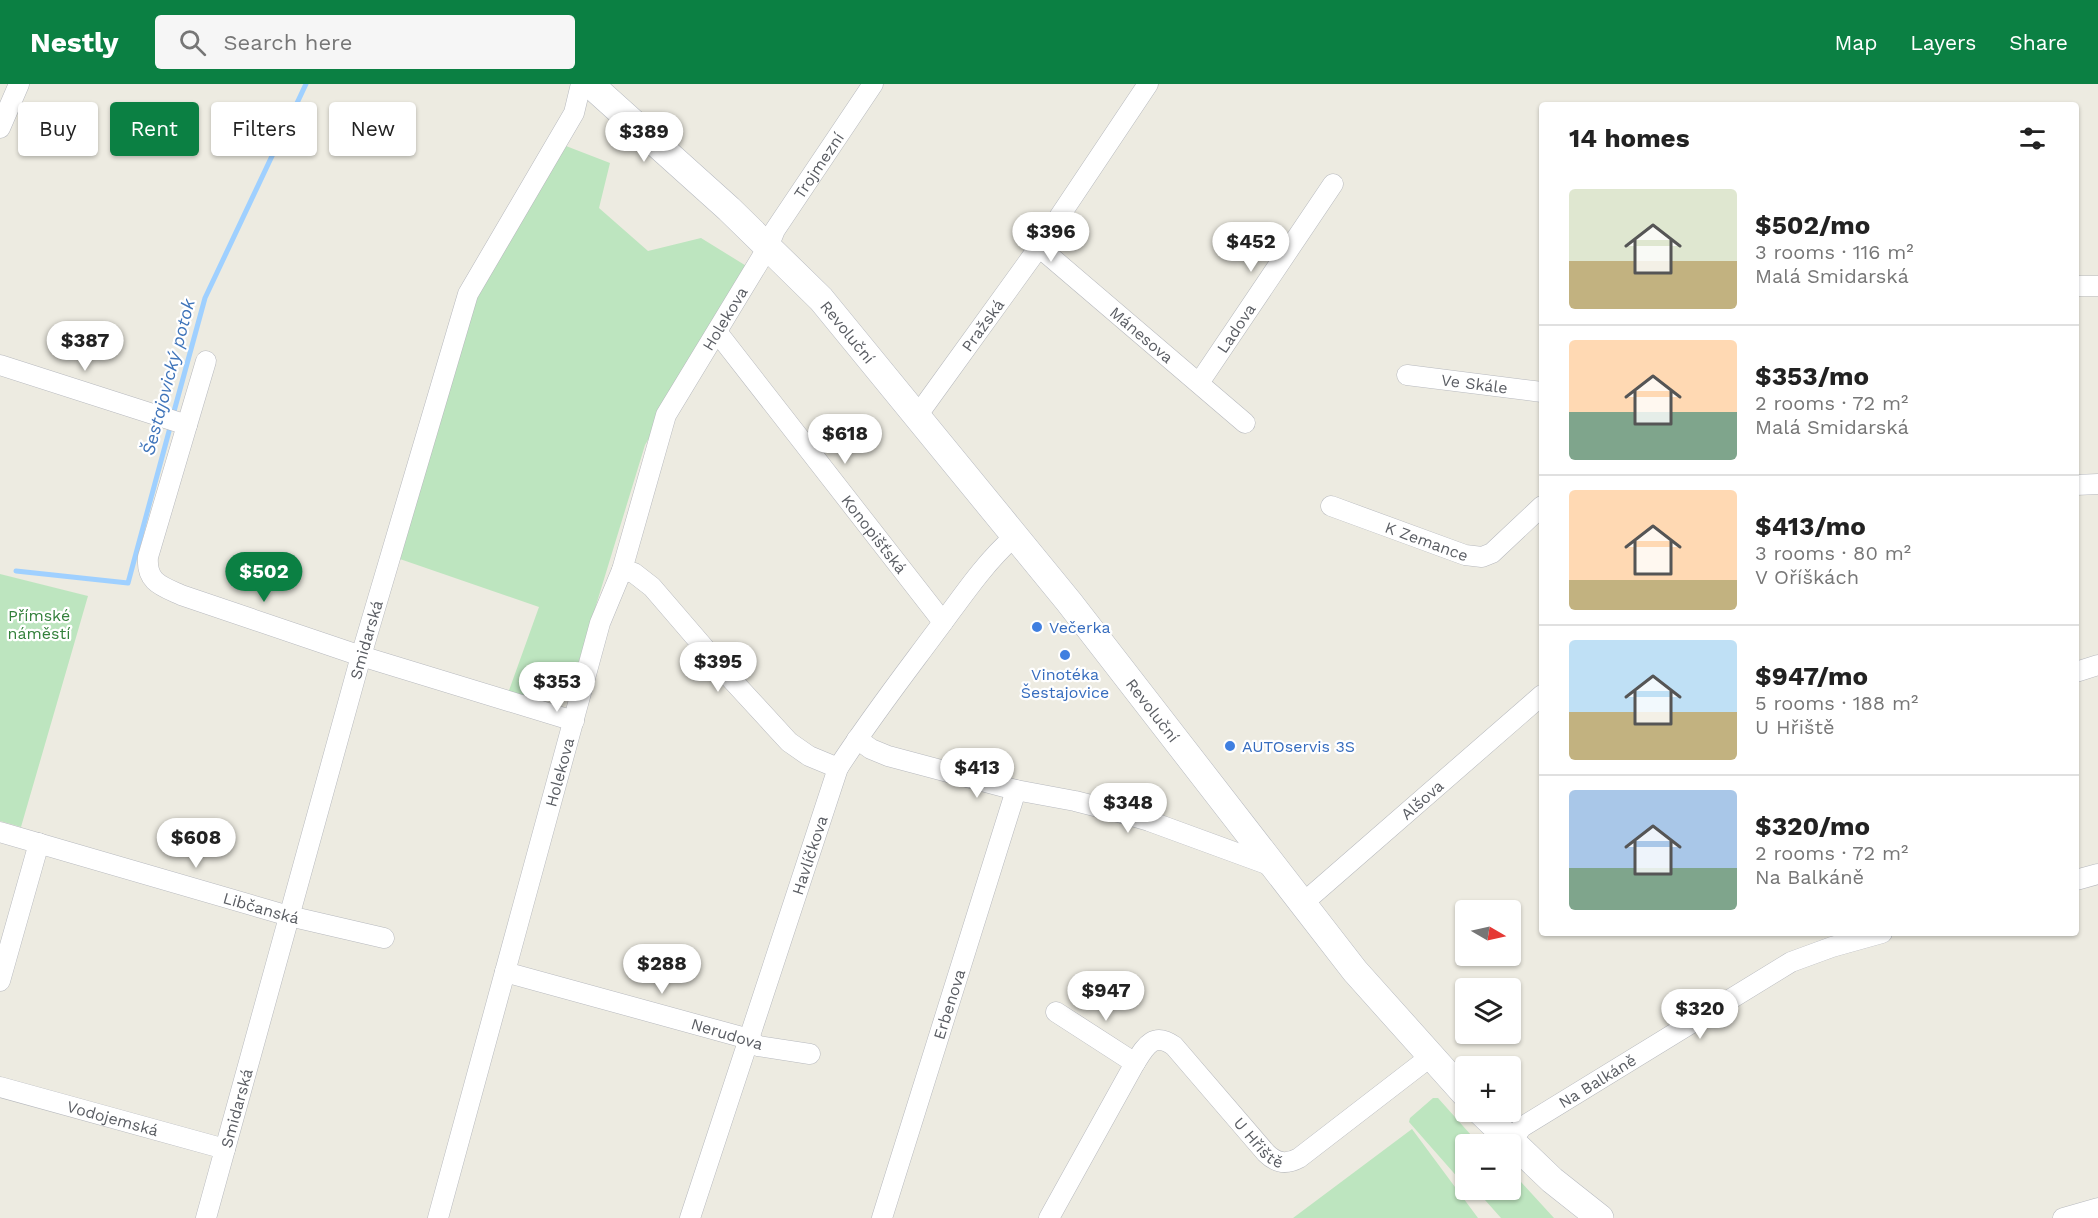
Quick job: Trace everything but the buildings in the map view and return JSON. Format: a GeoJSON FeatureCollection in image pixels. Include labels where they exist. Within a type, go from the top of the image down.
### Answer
{"type":"FeatureCollection","features":[{"type":"Feature","properties":{"kind":"street"},"geometry":{"type":"LineString","coordinates":[[0,128],[19,84]]}},
{"type":"Feature","properties":{"kind":"street","name":"Smidarská"},"geometry":{"type":"LineString","coordinates":[[206,1218],[361,656],[468,294],[573,113],[581,84]]}},
{"type":"Feature","properties":{"kind":"street","name":"Revoluční"},"geometry":{"type":"LineString","coordinates":[[590,84],[729,209],[821,299],[1069,602],[1355,971],[1455,1083]]}},
{"type":"Feature","properties":{"kind":"street","name":"Trojmezní"},"geometry":{"type":"LineString","coordinates":[[768,247],[775,230],[873,84]]}},
{"type":"Feature","properties":{"kind":"street","name":"Pražská"},"geometry":{"type":"LineString","coordinates":[[917,417],[1039,247],[1148,84]]}},
{"type":"Feature","properties":{"kind":"street","name":"Ladova"},"geometry":{"type":"LineString","coordinates":[[1199,384],[1334,184]]}},
{"type":"Feature","properties":{"kind":"street","name":"Holekova"},"geometry":{"type":"LineString","coordinates":[[444,1217],[506,972],[600,623],[622,570],[666,415],[768,247]]}},
{"type":"Feature","properties":{"kind":"street","name":"Mánesova"},"geometry":{"type":"LineString","coordinates":[[1039,247],[1245,423]]}},
{"type":"Feature","properties":{"kind":"street"},"geometry":{"type":"LineString","coordinates":[[2079,286],[2098,286]]}},
{"type":"Feature","properties":{"kind":"street","name":"Konopišťská"},"geometry":{"type":"LineString","coordinates":[[717,332],[943,622]]}},
{"type":"Feature","properties":{"kind":"street"},"geometry":{"type":"LineString","coordinates":[[206,361],[175,420],[147,561],[147,570],[155,581],[181,595],[361,656],[574,721]]}},
{"type":"Feature","properties":{"kind":"street"},"geometry":{"type":"LineString","coordinates":[[0,365],[175,420]]}},
{"type":"Feature","properties":{"kind":"street","name":"Ve Skále"},"geometry":{"type":"LineString","coordinates":[[1407,375],[1539,392]]}},
{"type":"Feature","properties":{"kind":"street"},"geometry":{"type":"LineString","coordinates":[[2079,484],[2098,484]]}},
{"type":"Feature","properties":{"kind":"street","name":"K Zemance"},"geometry":{"type":"LineString","coordinates":[[1331,506],[1465,555],[1477,557],[1492,553],[1539,509]]}},
{"type":"Feature","properties":{"kind":"street","name":"Havlíčkova"},"geometry":{"type":"LineString","coordinates":[[690,1218],[838,768],[856,739],[943,622],[998,551],[1014,537]]}},
{"type":"Feature","properties":{"kind":"street"},"geometry":{"type":"LineString","coordinates":[[622,570],[634,573],[652,588],[789,742],[809,756],[838,768]]}},
{"type":"Feature","properties":{"kind":"street"},"geometry":{"type":"LineString","coordinates":[[2079,671],[2098,666]]}},
{"type":"Feature","properties":{"kind":"street","name":"Alšova"},"geometry":{"type":"LineString","coordinates":[[1302,904],[1539,698]]}},
{"type":"Feature","properties":{"kind":"street"},"geometry":{"type":"LineString","coordinates":[[856,739],[888,756],[1016,790],[1075,801],[1149,821],[1272,866]]}},
{"type":"Feature","properties":{"kind":"street","name":"Erbenova"},"geometry":{"type":"LineString","coordinates":[[882,1218],[1016,790]]}},
{"type":"Feature","properties":{"kind":"street","name":"Libčanská"},"geometry":{"type":"LineString","coordinates":[[0,832],[289,916],[384,938]]}},
{"type":"Feature","properties":{"kind":"street"},"geometry":{"type":"LineString","coordinates":[[0,981],[39,843]]}},
{"type":"Feature","properties":{"kind":"street"},"geometry":{"type":"LineString","coordinates":[[2079,879],[2098,874]]}},
{"type":"Feature","properties":{"kind":"street"},"geometry":{"type":"LineString","coordinates":[[1821,936],[1832,947]]}},
{"type":"Feature","properties":{"kind":"street","name":"Na Balkáně"},"geometry":{"type":"LineString","coordinates":[[1516,1134],[1522,1127],[1782,967],[1832,947],[1871,936]]}},
{"type":"Feature","properties":{"kind":"street","name":"Nerudova"},"geometry":{"type":"LineString","coordinates":[[506,972],[749,1039],[758,1046],[810,1054]]}},
{"type":"Feature","properties":{"kind":"street"},"geometry":{"type":"LineString","coordinates":[[1056,1012],[1135,1063]]}},
{"type":"Feature","properties":{"kind":"street","name":"U Hřiště"},"geometry":{"type":"LineString","coordinates":[[1049,1218],[1135,1063],[1149,1043],[1159,1040],[1169,1043],[1266,1153],[1276,1161],[1287,1163],[1299,1158],[1430,1057]]}},
{"type":"Feature","properties":{"kind":"street","name":"Vodojemská"},"geometry":{"type":"LineString","coordinates":[[0,1087],[225,1149]]}},
{"type":"Feature","properties":{"kind":"street"},"geometry":{"type":"LineString","coordinates":[[1491,1122],[1504,1134]]}},
{"type":"Feature","properties":{"kind":"street"},"geometry":{"type":"LineString","coordinates":[[1521,1150],[1573,1198],[1599,1218]]}},
{"type":"Feature","properties":{"kind":"street"},"geometry":{"type":"LineString","coordinates":[[2063,1218],[2098,1208]]}},
{"type":"Feature","properties":{"kind":"green space"},"geometry":{"type":"Polygon","coordinates":[[[566,146],[610,163],[599,208],[648,251],[701,238],[748,267],[645,445],[575,674],[537,698],[507,696],[539,607],[397,558],[471,307],[566,146]]]}},
{"type":"Feature","properties":{"kind":"green space","name":"Přímské náměstí"},"geometry":{"type":"Polygon","coordinates":[[[0,574],[88,596],[21,827],[0,821],[0,574]]]}},
{"type":"Feature","properties":{"kind":"green space"},"geometry":{"type":"Polygon","coordinates":[[[1433,1098],[1438,1098],[1455,1117],[1455,1122],[1459,1122],[1470,1134],[1455,1134],[1455,1174],[1409,1122],[1410,1118],[1433,1098]]]}},
{"type":"Feature","properties":{"kind":"green space"},"geometry":{"type":"Polygon","coordinates":[[[1412,1129],[1455,1187],[1455,1200],[1465,1200],[1478,1218],[1293,1218],[1412,1129]]]}},
{"type":"Feature","properties":{"kind":"green space"},"geometry":{"type":"Polygon","coordinates":[[[1521,1182],[1554,1218],[1501,1218],[1485,1200],[1521,1200],[1521,1182]]]}},
{"type":"Feature","properties":{"kind":"waterway","name":"Šestajovický potok"},"geometry":{"type":"LineString","coordinates":[[173,415],[205,298],[306,84]]}},
{"type":"Feature","properties":{"kind":"waterway","name":"Šestajovický potok"},"geometry":{"type":"LineString","coordinates":[[16,571],[128,583],[171,424]]}},
{"type":"Feature","properties":{"kind":"place","name":"Večerka"},"geometry":{"type":"Point","coordinates":[1037,627]}},
{"type":"Feature","properties":{"kind":"place","name":"Vinotéka Šestajovice"},"geometry":{"type":"Point","coordinates":[1065,655]}},
{"type":"Feature","properties":{"kind":"place","name":"AUTOservis 3S"},"geometry":{"type":"Point","coordinates":[1230,746]}}]}
